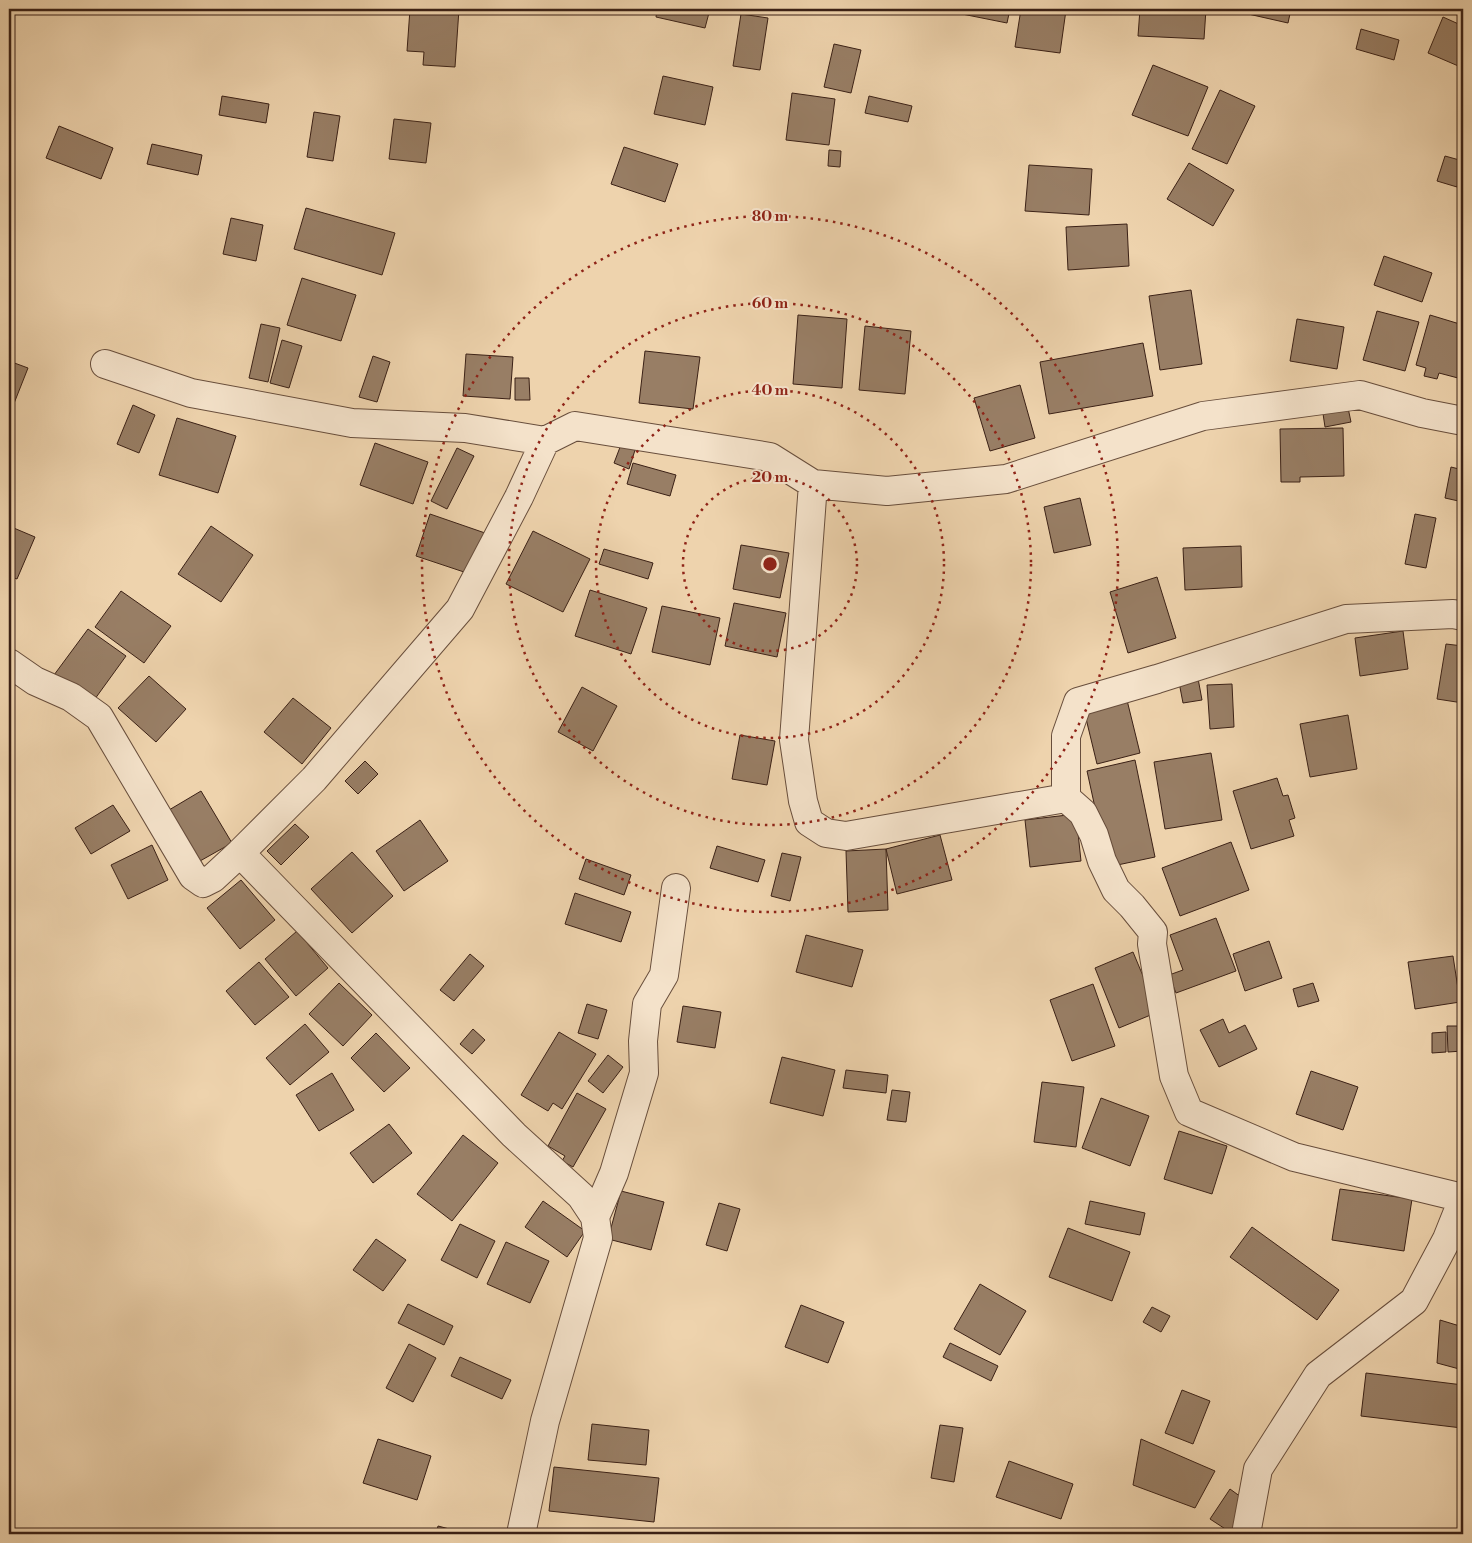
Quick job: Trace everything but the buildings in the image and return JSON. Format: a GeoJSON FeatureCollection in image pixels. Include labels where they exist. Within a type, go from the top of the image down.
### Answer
{"type":"FeatureCollection","features":[{"type":"Feature","properties":{"kind":"street"},"geometry":{"type":"LineString","coordinates":[[105,364],[191,393],[352,423],[465,428],[545,441],[575,426],[770,457],[813,484],[887,491],[1006,479],[1203,416],[1360,395],[1463,421]]}},
{"type":"Feature","properties":{"kind":"street"},"geometry":{"type":"LineString","coordinates":[[9,663],[35,681],[71,697],[99,717],[193,876],[203,883],[213,878],[240,853],[314,779],[460,609],[519,497],[545,441]]}},
{"type":"Feature","properties":{"kind":"street"},"geometry":{"type":"LineString","coordinates":[[813,484],[794,740],[803,801],[809,822],[826,833],[846,836],[1066,798]]}},
{"type":"Feature","properties":{"kind":"street"},"geometry":{"type":"LineString","coordinates":[[1246,1534],[1258,1469],[1318,1375],[1414,1301],[1447,1239],[1463,1199],[1294,1157],[1188,1112],[1174,1076],[1152,944],[1153,932],[1116,890],[1083,813],[1066,798],[1066,736],[1078,702],[1346,619],[1452,614],[1463,616]]}},
{"type":"Feature","properties":{"kind":"street"},"geometry":{"type":"LineString","coordinates":[[240,853],[514,1135],[580,1196],[596,1217]]}},
{"type":"Feature","properties":{"kind":"street"},"geometry":{"type":"LineString","coordinates":[[521,1534],[545,1421],[598,1238],[596,1217],[614,1173],[644,1073],[643,1041],[647,1004],[664,976],[676,888]]}}]}
